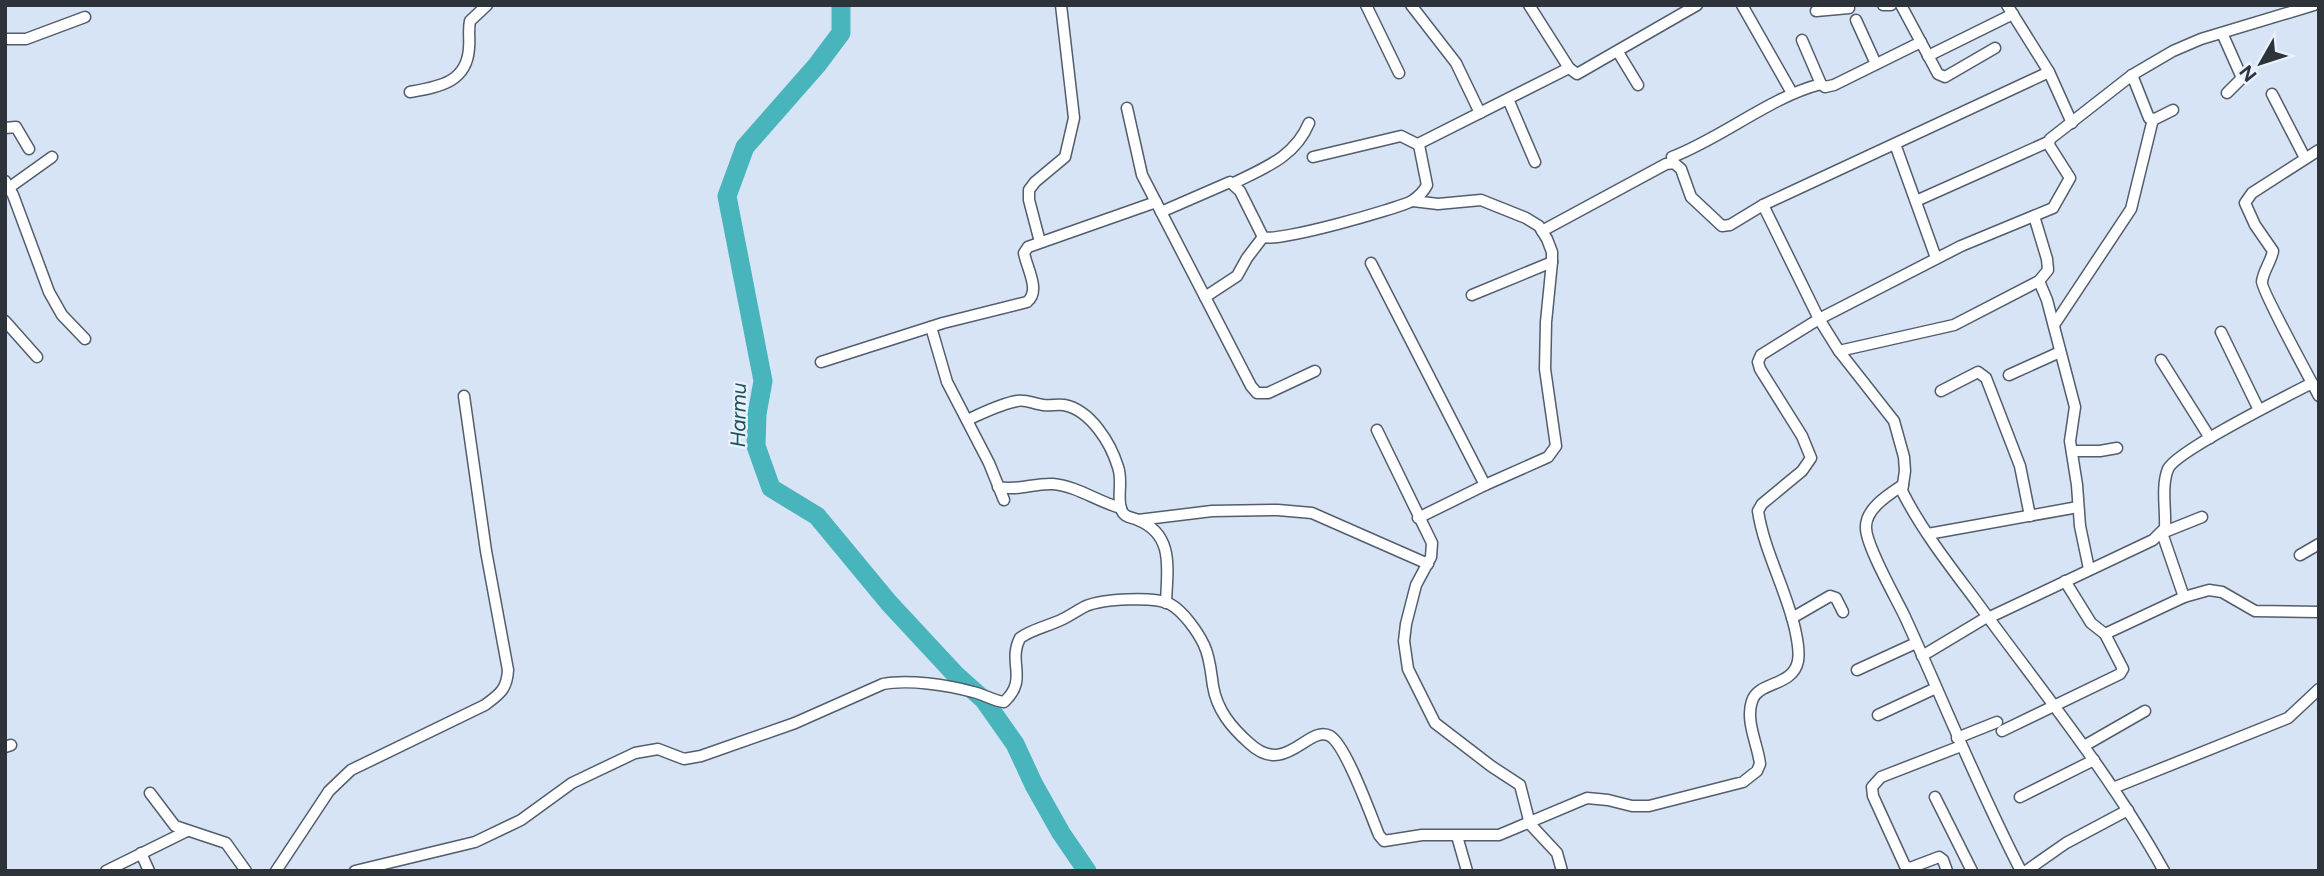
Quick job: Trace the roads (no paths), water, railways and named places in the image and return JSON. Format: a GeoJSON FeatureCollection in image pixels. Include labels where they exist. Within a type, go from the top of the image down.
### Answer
{"type":"FeatureCollection","features":[{"type":"Feature","properties":{"kind":"street"},"geometry":{"type":"LineString","coordinates":[[410,92],[447,84],[461,74],[469,51],[470,21],[487,5]]}},
{"type":"Feature","properties":{"kind":"street"},"geometry":{"type":"LineString","coordinates":[[1040,242],[1029,190],[1065,156],[1074,118],[1061,5]]}},
{"type":"Feature","properties":{"kind":"street"},"geometry":{"type":"LineString","coordinates":[[1366,5],[1399,73]]}},
{"type":"Feature","properties":{"kind":"street"},"geometry":{"type":"LineString","coordinates":[[1411,5],[1456,63],[1480,113]]}},
{"type":"Feature","properties":{"kind":"street"},"geometry":{"type":"LineString","coordinates":[[1530,5],[1569,68],[1580,74],[1697,5]]}},
{"type":"Feature","properties":{"kind":"street"},"geometry":{"type":"LineString","coordinates":[[1742,5],[1792,93]]}},
{"type":"Feature","properties":{"kind":"street"},"geometry":{"type":"LineString","coordinates":[[1883,5],[1891,5]]}},
{"type":"Feature","properties":{"kind":"street"},"geometry":{"type":"LineString","coordinates":[[1901,5],[1938,74],[1945,77],[1995,47]]}},
{"type":"Feature","properties":{"kind":"street"},"geometry":{"type":"LineString","coordinates":[[1916,201],[2048,142],[2132,75],[2174,51],[2222,33],[2314,5]]}},
{"type":"Feature","properties":{"kind":"street"},"geometry":{"type":"LineString","coordinates":[[1817,13],[1849,8]]}},
{"type":"Feature","properties":{"kind":"street"},"geometry":{"type":"LineString","coordinates":[[1928,56],[2010,9],[2049,72],[2072,123]]}},
{"type":"Feature","properties":{"kind":"street"},"geometry":{"type":"LineString","coordinates":[[5,39],[26,39],[85,17]]}},
{"type":"Feature","properties":{"kind":"street"},"geometry":{"type":"LineString","coordinates":[[1856,20],[1876,64]]}},
{"type":"Feature","properties":{"kind":"street"},"geometry":{"type":"LineString","coordinates":[[2222,33],[2242,78],[2227,93]]}},
{"type":"Feature","properties":{"kind":"street"},"geometry":{"type":"LineString","coordinates":[[1802,40],[1821,84],[1825,87],[1921,42]]}},
{"type":"Feature","properties":{"kind":"street"},"geometry":{"type":"LineString","coordinates":[[1618,52],[1638,85]]}},
{"type":"Feature","properties":{"kind":"street"},"geometry":{"type":"LineString","coordinates":[[1419,145],[1569,68]]}},
{"type":"Feature","properties":{"kind":"street"},"geometry":{"type":"LineString","coordinates":[[1542,231],[1670,163],[1678,164],[1691,197],[1722,226],[1730,225],[1763,205],[2049,72]]}},
{"type":"Feature","properties":{"kind":"street"},"geometry":{"type":"LineString","coordinates":[[2132,75],[2143,107],[2152,120]]}},
{"type":"Feature","properties":{"kind":"street"},"geometry":{"type":"LineString","coordinates":[[1672,157],[1778,103],[1792,93],[1821,84]]}},
{"type":"Feature","properties":{"kind":"street"},"geometry":{"type":"LineString","coordinates":[[2272,94],[2305,158]]}},
{"type":"Feature","properties":{"kind":"street"},"geometry":{"type":"LineString","coordinates":[[1508,99],[1535,162]]}},
{"type":"Feature","properties":{"kind":"street"},"geometry":{"type":"LineString","coordinates":[[1127,108],[1142,175],[1256,393],[1268,393],[1315,371]]}},
{"type":"Feature","properties":{"kind":"street"},"geometry":{"type":"LineString","coordinates":[[2152,120],[2173,110]]}},
{"type":"Feature","properties":{"kind":"street"},"geometry":{"type":"LineString","coordinates":[[2054,325],[2131,209],[2152,120]]}},
{"type":"Feature","properties":{"kind":"street"},"geometry":{"type":"LineString","coordinates":[[821,362],[931,327],[1027,302],[1035,290],[1024,253],[1028,247],[1159,207],[1222,184],[1234,183],[1273,164],[1290,152],[1303,138],[1309,123]]}},
{"type":"Feature","properties":{"kind":"street"},"geometry":{"type":"LineString","coordinates":[[5,128],[16,127],[29,149]]}},
{"type":"Feature","properties":{"kind":"street"},"geometry":{"type":"LineString","coordinates":[[1313,158],[1401,136],[1419,145]]}},
{"type":"Feature","properties":{"kind":"street"},"geometry":{"type":"LineString","coordinates":[[355,871],[475,842],[535,811],[572,783],[635,753],[658,749],[684,759],[701,756],[795,723],[883,684],[918,684],[966,690],[1004,702],[1017,685],[1016,649],[1022,636],[1096,604],[1125,600],[1166,603],[1181,614],[1204,643],[1221,711],[1256,750],[1268,755],[1280,755],[1319,735],[1328,735],[1340,747],[1381,839],[1392,841],[1422,835],[1499,835],[1530,824],[1578,800],[1592,798],[1632,806],[1649,806],[1744,782],[1755,773],[1760,761],[1751,704],[1758,693],[1785,680],[1798,663],[1798,645],[1792,618],[1758,511],[1802,471],[1811,458],[1802,436],[1758,362],[1761,355],[1819,319],[1936,258],[2053,208],[2070,176],[2048,142]]}},
{"type":"Feature","properties":{"kind":"street"},"geometry":{"type":"LineString","coordinates":[[1895,144],[1936,258]]}},
{"type":"Feature","properties":{"kind":"street"},"geometry":{"type":"LineString","coordinates":[[1413,201],[1427,185],[1419,145]]}},
{"type":"Feature","properties":{"kind":"street"},"geometry":{"type":"LineString","coordinates":[[2319,150],[2252,193],[2245,204],[2255,225],[2273,251],[2262,281],[2264,293],[2280,318],[2319,396]]}},
{"type":"Feature","properties":{"kind":"street"},"geometry":{"type":"LineString","coordinates":[[52,157],[8,184],[49,292],[62,315],[85,339]]}},
{"type":"Feature","properties":{"kind":"street"},"geometry":{"type":"LineString","coordinates":[[1234,183],[1264,237]]}},
{"type":"Feature","properties":{"kind":"street"},"geometry":{"type":"LineString","coordinates":[[1264,237],[1274,239],[1327,227],[1413,201],[1438,204],[1481,200],[1527,218],[1542,231],[1550,248],[1552,262],[1545,369],[1556,446],[1548,457],[1418,518]]}},
{"type":"Feature","properties":{"kind":"street"},"geometry":{"type":"LineString","coordinates":[[1763,205],[1819,319],[1839,351],[1894,421],[1904,457],[1903,494],[1928,534],[2056,707],[2128,810],[2162,868],[2148,871]]}},
{"type":"Feature","properties":{"kind":"street"},"geometry":{"type":"LineString","coordinates":[[1839,351],[1954,325],[2039,281],[2048,270],[2034,216]]}},
{"type":"Feature","properties":{"kind":"street"},"geometry":{"type":"LineString","coordinates":[[1205,297],[1237,276],[1264,237]]}},
{"type":"Feature","properties":{"kind":"street"},"geometry":{"type":"LineString","coordinates":[[1472,295],[1552,262]]}},
{"type":"Feature","properties":{"kind":"street"},"geometry":{"type":"LineString","coordinates":[[1371,264],[1485,485]]}},
{"type":"Feature","properties":{"kind":"street"},"geometry":{"type":"LineString","coordinates":[[2039,281],[2054,325],[2075,407],[2070,435],[2078,507],[2089,569]]}},
{"type":"Feature","properties":{"kind":"street"},"geometry":{"type":"LineString","coordinates":[[5,321],[37,358]]}},
{"type":"Feature","properties":{"kind":"street"},"geometry":{"type":"LineString","coordinates":[[931,327],[947,382],[1004,500]]}},
{"type":"Feature","properties":{"kind":"street"},"geometry":{"type":"LineString","coordinates":[[2221,332],[2259,410]]}},
{"type":"Feature","properties":{"kind":"street"},"geometry":{"type":"LineString","coordinates":[[2009,375],[2060,352]]}},
{"type":"Feature","properties":{"kind":"street"},"geometry":{"type":"LineString","coordinates":[[2161,360],[2210,438]]}},
{"type":"Feature","properties":{"kind":"street"},"geometry":{"type":"LineString","coordinates":[[1941,391],[1978,372],[1986,379],[2020,466],[2031,516]]}},
{"type":"Feature","properties":{"kind":"street"},"geometry":{"type":"LineString","coordinates":[[1922,656],[1988,618],[2154,540],[2165,528],[2169,466],[2210,438],[2312,383]]}},
{"type":"Feature","properties":{"kind":"street"},"geometry":{"type":"LineString","coordinates":[[275,871],[329,791],[351,770],[485,705],[498,695],[507,683],[508,670],[486,551],[464,396]]}},
{"type":"Feature","properties":{"kind":"street"},"geometry":{"type":"LineString","coordinates":[[967,420],[1022,400],[1069,407],[1087,418],[1110,444],[1121,481],[1121,508]]}},
{"type":"Feature","properties":{"kind":"street"},"geometry":{"type":"LineString","coordinates":[[1377,430],[1432,543],[1431,557],[1416,585],[1406,624],[1404,641],[1408,669],[1435,723],[1520,785],[1530,824],[1558,853],[1562,871]]}},
{"type":"Feature","properties":{"kind":"street"},"geometry":{"type":"LineString","coordinates":[[2072,451],[2117,448]]}},
{"type":"Feature","properties":{"kind":"street"},"geometry":{"type":"LineString","coordinates":[[998,487],[1014,490],[1054,484],[1121,508],[1128,517],[1154,528],[1167,548],[1166,603]]}},
{"type":"Feature","properties":{"kind":"street"},"geometry":{"type":"LineString","coordinates":[[1902,485],[1875,507],[1866,523],[1866,532],[1991,813],[2024,871],[2066,843],[2128,810]]}},
{"type":"Feature","properties":{"kind":"street"},"geometry":{"type":"LineString","coordinates":[[1928,534],[2078,507]]}},
{"type":"Feature","properties":{"kind":"street"},"geometry":{"type":"LineString","coordinates":[[1138,520],[1212,511],[1278,510],[1312,513],[1428,564]]}},
{"type":"Feature","properties":{"kind":"street"},"geometry":{"type":"LineString","coordinates":[[2162,533],[2202,517]]}},
{"type":"Feature","properties":{"kind":"street"},"geometry":{"type":"LineString","coordinates":[[2162,533],[2184,597]]}},
{"type":"Feature","properties":{"kind":"street"},"geometry":{"type":"LineString","coordinates":[[2300,555],[2319,544]]}},
{"type":"Feature","properties":{"kind":"street"},"geometry":{"type":"LineString","coordinates":[[1948,871],[1939,857],[1907,869],[1873,796],[1873,784],[1959,742],[2056,707],[2120,674],[2123,669],[2105,634],[2091,622],[2065,581]]}},
{"type":"Feature","properties":{"kind":"street"},"geometry":{"type":"LineString","coordinates":[[2105,634],[2197,592],[2217,591],[2255,611],[2319,611]]}},
{"type":"Feature","properties":{"kind":"street"},"geometry":{"type":"LineString","coordinates":[[1792,618],[1830,596],[1836,598],[1843,612]]}},
{"type":"Feature","properties":{"kind":"street"},"geometry":{"type":"LineString","coordinates":[[1857,670],[1916,643]]}},
{"type":"Feature","properties":{"kind":"street"},"geometry":{"type":"LineString","coordinates":[[1878,715],[1936,688]]}},
{"type":"Feature","properties":{"kind":"street"},"geometry":{"type":"LineString","coordinates":[[2113,788],[2283,720],[2295,713],[2319,689]]}},
{"type":"Feature","properties":{"kind":"street"},"geometry":{"type":"LineString","coordinates":[[2084,746],[2144,711]]}},
{"type":"Feature","properties":{"kind":"street"},"geometry":{"type":"LineString","coordinates":[[2020,797],[2094,760]]}},
{"type":"Feature","properties":{"kind":"street"},"geometry":{"type":"LineString","coordinates":[[150,793],[176,826],[226,843],[246,871]]}},
{"type":"Feature","properties":{"kind":"street"},"geometry":{"type":"LineString","coordinates":[[1935,797],[1972,871]]}},
{"type":"Feature","properties":{"kind":"street"},"geometry":{"type":"LineString","coordinates":[[106,871],[187,831]]}},
{"type":"Feature","properties":{"kind":"street"},"geometry":{"type":"LineString","coordinates":[[1457,836],[1468,868]]}},
{"type":"Feature","properties":{"kind":"street"},"geometry":{"type":"LineString","coordinates":[[141,853],[149,871]]}},
{"type":"Feature","properties":{"kind":"waterway","name":"Harmu"},"geometry":{"type":"LineString","coordinates":[[841,5],[841,33],[817,65],[745,147],[727,196],[763,381],[757,414],[756,446],[771,488],[817,516],[889,603],[955,674],[984,700],[1015,744],[1061,833],[1087,871]]}}]}
